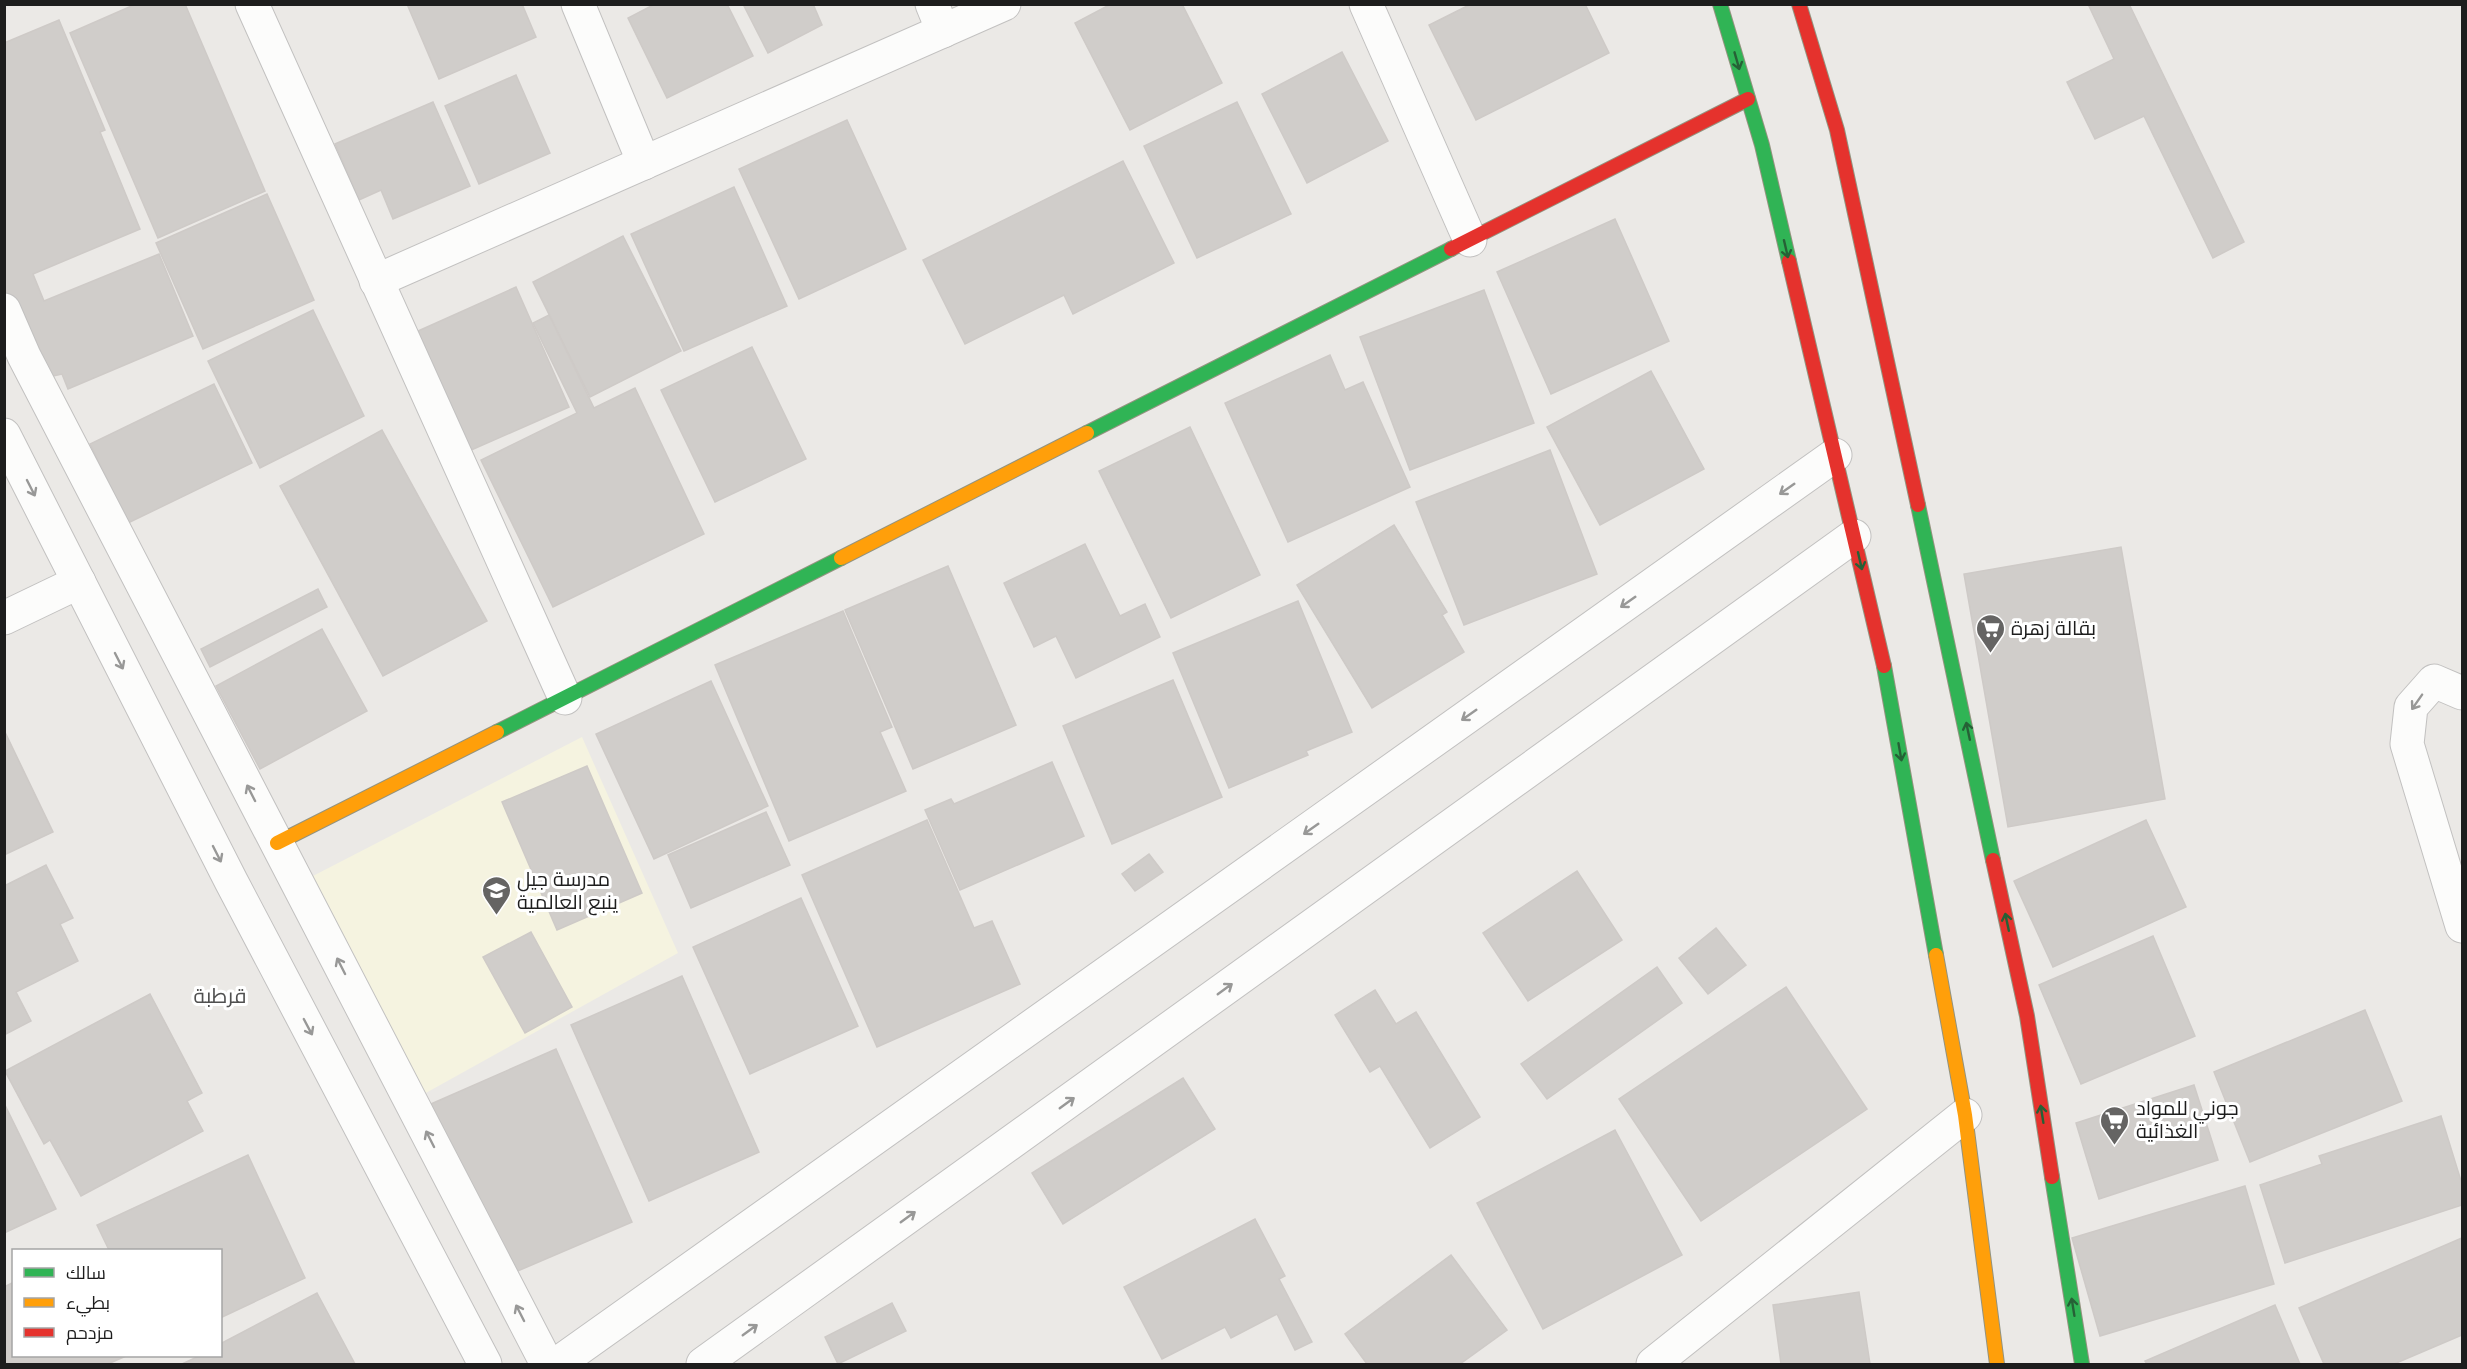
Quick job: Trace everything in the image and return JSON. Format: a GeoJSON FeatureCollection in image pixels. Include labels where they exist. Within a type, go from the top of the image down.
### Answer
{"type":"FeatureCollection","features":[{"type":"Feature","properties":{"kind":"street"},"geometry":{"type":"LineString","coordinates":[[252,4],[565,698]]}},
{"type":"Feature","properties":{"kind":"street"},"geometry":{"type":"LineString","coordinates":[[578,4],[644,163]]}},
{"type":"Feature","properties":{"kind":"street"},"geometry":{"type":"LineString","coordinates":[[376,281],[644,163],[938,18],[1004,4]]}},
{"type":"Feature","properties":{"kind":"street"},"geometry":{"type":"LineString","coordinates":[[1366,4],[1470,240]]}},
{"type":"Feature","properties":{"kind":"street"},"geometry":{"type":"LineString","coordinates":[[1720,4],[1762,145],[1882,652],[1965,1115],[1997,1365]]}},
{"type":"Feature","properties":{"kind":"street"},"geometry":{"type":"LineString","coordinates":[[1800,4],[1840,142],[2027,1016],[2082,1365]]}},
{"type":"Feature","properties":{"kind":"street"},"geometry":{"type":"LineString","coordinates":[[277,843],[1748,99]]}},
{"type":"Feature","properties":{"kind":"street"},"geometry":{"type":"LineString","coordinates":[[4,310],[24,356],[547,1365]]}},
{"type":"Feature","properties":{"kind":"street"},"geometry":{"type":"LineString","coordinates":[[4,435],[237,891],[485,1365]]}},
{"type":"Feature","properties":{"kind":"street"},"geometry":{"type":"LineString","coordinates":[[557,1365],[1835,455]]}},
{"type":"Feature","properties":{"kind":"street"},"geometry":{"type":"LineString","coordinates":[[703,1365],[1854,536]]}},
{"type":"Feature","properties":{"kind":"street"},"geometry":{"type":"LineString","coordinates":[[4,618],[79,582]]}},
{"type":"Feature","properties":{"kind":"street"},"geometry":{"type":"LineString","coordinates":[[2463,693],[2434,681],[2411,707],[2407,744],[2463,926]]}},
{"type":"Feature","properties":{"kind":"street"},"geometry":{"type":"LineString","coordinates":[[1669,1358],[1965,1115]]}},
{"type":"Feature","properties":{"kind":"shaded area","name":"مدرسة جيل ينبع العالمية"},"geometry":{"type":"Polygon","coordinates":[[[582,737],[678,953],[424,1094],[311,877],[582,737]]]}},
{"type":"Feature","properties":{"kind":"building"},"geometry":{"type":"Polygon","coordinates":[[[136,4],[185,4],[265,191],[158,238],[70,33],[136,4]]]}},
{"type":"Feature","properties":{"kind":"building"},"geometry":{"type":"Polygon","coordinates":[[[407,4],[522,4],[536,37],[439,79],[407,4]]]}},
{"type":"Feature","properties":{"kind":"building"},"geometry":{"type":"Polygon","coordinates":[[[655,4],[727,4],[753,56],[667,98],[628,18],[655,4]]]}},
{"type":"Feature","properties":{"kind":"building"},"geometry":{"type":"Polygon","coordinates":[[[743,4],[813,4],[822,25],[768,53],[743,4]]]}},
{"type":"Feature","properties":{"kind":"building"},"geometry":{"type":"Polygon","coordinates":[[[1111,4],[1182,4],[1222,83],[1130,130],[1075,23],[1111,4]]]}},
{"type":"Feature","properties":{"kind":"building"},"geometry":{"type":"Polygon","coordinates":[[[1471,4],[1585,4],[1609,53],[1476,120],[1429,25],[1471,4]]]}},
{"type":"Feature","properties":{"kind":"building"},"geometry":{"type":"Polygon","coordinates":[[[2088,4],[2129,4],[2244,242],[2213,258],[2144,116],[2095,139],[2067,82],[2114,59],[2088,4]]]}},
{"type":"Feature","properties":{"kind":"building"},"geometry":{"type":"Polygon","coordinates":[[[59,20],[105,130],[100,132],[140,229],[33,274],[44,301],[159,254],[193,336],[68,389],[62,374],[40,379],[4,292],[4,43],[59,20]]]}},
{"type":"Feature","properties":{"kind":"building"},"geometry":{"type":"Polygon","coordinates":[[[1342,52],[1388,141],[1307,183],[1262,94],[1342,52]]]}},
{"type":"Feature","properties":{"kind":"building"},"geometry":{"type":"Polygon","coordinates":[[[516,75],[550,153],[479,184],[445,106],[516,75]]]}},
{"type":"Feature","properties":{"kind":"building"},"geometry":{"type":"Polygon","coordinates":[[[433,102],[470,186],[393,219],[381,190],[359,200],[335,144],[433,102]]]}},
{"type":"Feature","properties":{"kind":"building"},"geometry":{"type":"Polygon","coordinates":[[[1237,102],[1291,214],[1197,258],[1144,146],[1237,102]]]}},
{"type":"Feature","properties":{"kind":"building"},"geometry":{"type":"Polygon","coordinates":[[[847,120],[906,249],[799,299],[739,169],[847,120]]]}},
{"type":"Feature","properties":{"kind":"building"},"geometry":{"type":"Polygon","coordinates":[[[1123,161],[1174,263],[1073,314],[1064,295],[965,344],[923,260],[1123,161]]]}},
{"type":"Feature","properties":{"kind":"building"},"geometry":{"type":"Polygon","coordinates":[[[734,187],[787,306],[684,351],[631,234],[734,187]]]}},
{"type":"Feature","properties":{"kind":"building"},"geometry":{"type":"Polygon","coordinates":[[[267,194],[314,300],[203,349],[156,243],[267,194]]]}},
{"type":"Feature","properties":{"kind":"building"},"geometry":{"type":"Polygon","coordinates":[[[1615,219],[1669,341],[1551,394],[1497,272],[1615,219]]]}},
{"type":"Feature","properties":{"kind":"building"},"geometry":{"type":"Polygon","coordinates":[[[623,236],[681,351],[590,397],[533,282],[623,236]]]}},
{"type":"Feature","properties":{"kind":"building"},"geometry":{"type":"Polygon","coordinates":[[[516,287],[569,407],[469,451],[416,332],[516,287]]]}},
{"type":"Feature","properties":{"kind":"building"},"geometry":{"type":"Polygon","coordinates":[[[1484,290],[1534,423],[1410,470],[1360,337],[1484,290]]]}},
{"type":"Feature","properties":{"kind":"building"},"geometry":{"type":"Polygon","coordinates":[[[313,310],[364,416],[260,468],[208,361],[313,310]]]}},
{"type":"Feature","properties":{"kind":"building"},"geometry":{"type":"Polygon","coordinates":[[[549,315],[594,408],[635,388],[704,534],[553,607],[481,460],[577,413],[533,323],[549,315]]]}},
{"type":"Feature","properties":{"kind":"building"},"geometry":{"type":"Polygon","coordinates":[[[752,347],[806,459],[715,502],[661,390],[752,347]]]}},
{"type":"Feature","properties":{"kind":"building"},"geometry":{"type":"Polygon","coordinates":[[[1330,355],[1345,390],[1363,382],[1410,487],[1288,542],[1225,403],[1330,355]]]}},
{"type":"Feature","properties":{"kind":"building"},"geometry":{"type":"Polygon","coordinates":[[[1651,371],[1704,469],[1600,525],[1547,427],[1651,371]]]}},
{"type":"Feature","properties":{"kind":"building"},"geometry":{"type":"Polygon","coordinates":[[[214,384],[252,463],[128,523],[90,444],[214,384]]]}},
{"type":"Feature","properties":{"kind":"building"},"geometry":{"type":"Polygon","coordinates":[[[1190,427],[1260,575],[1171,618],[1099,471],[1190,427]]]}},
{"type":"Feature","properties":{"kind":"building"},"geometry":{"type":"Polygon","coordinates":[[[382,430],[487,621],[383,676],[280,486],[382,430]]]}},
{"type":"Feature","properties":{"kind":"building"},"geometry":{"type":"Polygon","coordinates":[[[1550,450],[1597,574],[1464,625],[1416,502],[1550,450]]]}},
{"type":"Feature","properties":{"kind":"building"},"geometry":{"type":"Polygon","coordinates":[[[1394,525],[1447,612],[1442,615],[1464,652],[1372,708],[1297,585],[1394,525]]]}},
{"type":"Feature","properties":{"kind":"building"},"geometry":{"type":"Polygon","coordinates":[[[1085,544],[1120,616],[1145,604],[1160,637],[1076,678],[1056,636],[1034,647],[1004,583],[1085,544]]]}},
{"type":"Feature","properties":{"kind":"building"},"geometry":{"type":"Polygon","coordinates":[[[2121,547],[2165,799],[2008,827],[1964,574],[2121,547]]]}},
{"type":"Feature","properties":{"kind":"building"},"geometry":{"type":"Polygon","coordinates":[[[948,566],[1016,725],[913,769],[845,610],[948,566]]]}},
{"type":"Feature","properties":{"kind":"building"},"geometry":{"type":"Polygon","coordinates":[[[318,589],[327,607],[210,667],[201,649],[318,589]]]}},
{"type":"Feature","properties":{"kind":"building"},"geometry":{"type":"Polygon","coordinates":[[[1298,601],[1352,732],[1306,751],[1308,755],[1229,788],[1173,653],[1298,601]]]}},
{"type":"Feature","properties":{"kind":"building"},"geometry":{"type":"Polygon","coordinates":[[[843,611],[892,727],[880,732],[906,791],[789,841],[715,665],[843,611]]]}},
{"type":"Feature","properties":{"kind":"building"},"geometry":{"type":"Polygon","coordinates":[[[322,629],[367,711],[260,769],[216,686],[322,629]]]}},
{"type":"Feature","properties":{"kind":"building"},"geometry":{"type":"Polygon","coordinates":[[[1173,680],[1222,797],[1112,844],[1063,726],[1173,680]]]}},
{"type":"Feature","properties":{"kind":"building"},"geometry":{"type":"Polygon","coordinates":[[[711,681],[768,806],[654,859],[596,734],[711,681]]]}},
{"type":"Feature","properties":{"kind":"building"},"geometry":{"type":"Polygon","coordinates":[[[4,730],[53,832],[4,855],[4,730]]]}},
{"type":"Feature","properties":{"kind":"building"},"geometry":{"type":"Polygon","coordinates":[[[1052,762],[1084,836],[960,890],[925,810],[951,799],[954,804],[1052,762]]]}},
{"type":"Feature","properties":{"kind":"building"},"geometry":{"type":"Polygon","coordinates":[[[587,766],[642,893],[557,930],[502,802],[587,766]]]}},
{"type":"Feature","properties":{"kind":"building"},"geometry":{"type":"Polygon","coordinates":[[[766,812],[790,865],[691,908],[668,855],[766,812]]]}},
{"type":"Feature","properties":{"kind":"building"},"geometry":{"type":"Polygon","coordinates":[[[927,820],[974,928],[992,921],[1020,984],[877,1047],[802,875],[927,820]]]}},
{"type":"Feature","properties":{"kind":"building"},"geometry":{"type":"Polygon","coordinates":[[[2146,820],[2186,907],[2053,967],[2014,881],[2146,820]]]}},
{"type":"Feature","properties":{"kind":"building"},"geometry":{"type":"Polygon","coordinates":[[[1149,854],[1163,872],[1135,891],[1122,874],[1149,854]]]}},
{"type":"Feature","properties":{"kind":"building"},"geometry":{"type":"Polygon","coordinates":[[[46,865],[73,918],[60,924],[78,961],[16,992],[31,1021],[4,1035],[4,886],[46,865]]]}},
{"type":"Feature","properties":{"kind":"building"},"geometry":{"type":"Polygon","coordinates":[[[1577,871],[1622,940],[1528,1001],[1483,933],[1577,871]]]}},
{"type":"Feature","properties":{"kind":"building"},"geometry":{"type":"Polygon","coordinates":[[[801,898],[858,1026],[750,1074],[693,947],[801,898]]]}},
{"type":"Feature","properties":{"kind":"building"},"geometry":{"type":"Polygon","coordinates":[[[1716,928],[1746,965],[1708,994],[1679,958],[1716,928]]]}},
{"type":"Feature","properties":{"kind":"building"},"geometry":{"type":"Polygon","coordinates":[[[531,932],[572,1007],[525,1033],[483,957],[531,932]]]}},
{"type":"Feature","properties":{"kind":"building"},"geometry":{"type":"Polygon","coordinates":[[[2153,936],[2195,1036],[2081,1084],[2039,985],[2153,936]]]}},
{"type":"Feature","properties":{"kind":"building"},"geometry":{"type":"Polygon","coordinates":[[[1657,967],[1682,1003],[1547,1099],[1521,1064],[1657,967]]]}},
{"type":"Feature","properties":{"kind":"building"},"geometry":{"type":"Polygon","coordinates":[[[682,976],[759,1152],[649,1201],[571,1025],[682,976]]]}},
{"type":"Feature","properties":{"kind":"building"},"geometry":{"type":"Polygon","coordinates":[[[1786,987],[1867,1109],[1701,1221],[1619,1099],[1786,987]]]}},
{"type":"Feature","properties":{"kind":"building"},"geometry":{"type":"Polygon","coordinates":[[[1375,990],[1396,1024],[1416,1012],[1480,1117],[1430,1148],[1380,1066],[1370,1072],[1335,1015],[1375,990]]]}},
{"type":"Feature","properties":{"kind":"building"},"geometry":{"type":"Polygon","coordinates":[[[150,994],[202,1093],[187,1101],[203,1131],[81,1196],[50,1140],[44,1144],[5,1071],[150,994]]]}},
{"type":"Feature","properties":{"kind":"building"},"geometry":{"type":"Polygon","coordinates":[[[2365,1010],[2402,1101],[2250,1162],[2214,1072],[2365,1010]]]}},
{"type":"Feature","properties":{"kind":"building"},"geometry":{"type":"Polygon","coordinates":[[[556,1049],[632,1222],[506,1276],[431,1104],[556,1049]]]}},
{"type":"Feature","properties":{"kind":"building"},"geometry":{"type":"Polygon","coordinates":[[[1183,1078],[1215,1129],[1063,1224],[1032,1173],[1183,1078]]]}},
{"type":"Feature","properties":{"kind":"building"},"geometry":{"type":"Polygon","coordinates":[[[2194,1085],[2218,1160],[2099,1199],[2076,1123],[2194,1085]]]}},
{"type":"Feature","properties":{"kind":"building"},"geometry":{"type":"Polygon","coordinates":[[[4,1103],[56,1209],[4,1233],[4,1103]]]}},
{"type":"Feature","properties":{"kind":"building"},"geometry":{"type":"Polygon","coordinates":[[[2441,1116],[2462,1184],[2462,1205],[2285,1263],[2260,1185],[2322,1164],[2319,1156],[2441,1116]]]}},
{"type":"Feature","properties":{"kind":"building"},"geometry":{"type":"Polygon","coordinates":[[[1615,1130],[1682,1255],[1543,1329],[1477,1203],[1615,1130]]]}},
{"type":"Feature","properties":{"kind":"building"},"geometry":{"type":"Polygon","coordinates":[[[248,1155],[305,1278],[222,1317],[222,1249],[109,1249],[97,1225],[248,1155]]]}},
{"type":"Feature","properties":{"kind":"building"},"geometry":{"type":"Polygon","coordinates":[[[2245,1186],[2274,1284],[2100,1336],[2072,1238],[2245,1186]]]}},
{"type":"Feature","properties":{"kind":"building"},"geometry":{"type":"Polygon","coordinates":[[[1255,1219],[1285,1276],[1279,1279],[1312,1342],[1295,1350],[1277,1314],[1231,1338],[1225,1327],[1162,1359],[1124,1287],[1255,1219]]]}},
{"type":"Feature","properties":{"kind":"building"},"geometry":{"type":"Polygon","coordinates":[[[2462,1238],[2462,1335],[2394,1364],[2324,1364],[2299,1308],[2462,1238]]]}},
{"type":"Feature","properties":{"kind":"building"},"geometry":{"type":"Polygon","coordinates":[[[1451,1255],[1507,1330],[1460,1364],[1367,1364],[1345,1334],[1451,1255]]]}},
{"type":"Feature","properties":{"kind":"building"},"geometry":{"type":"Polygon","coordinates":[[[12,1283],[12,1357],[124,1357],[108,1364],[4,1364],[4,1287],[12,1283]]]}},
{"type":"Feature","properties":{"kind":"building"},"geometry":{"type":"Polygon","coordinates":[[[1859,1292],[1870,1364],[1781,1364],[1773,1305],[1859,1292]]]}},
{"type":"Feature","properties":{"kind":"building"},"geometry":{"type":"Polygon","coordinates":[[[317,1293],[355,1364],[182,1364],[197,1357],[222,1357],[222,1343],[317,1293]]]}},
{"type":"Feature","properties":{"kind":"building"},"geometry":{"type":"Polygon","coordinates":[[[892,1303],[906,1331],[838,1364],[825,1337],[892,1303]]]}},
{"type":"Feature","properties":{"kind":"building"},"geometry":{"type":"Polygon","coordinates":[[[2275,1305],[2300,1364],[2147,1364],[2145,1361],[2275,1305]]]}},
{"type":"Feature","properties":{"kind":"traffic: fast"},"geometry":{"type":"LineString","coordinates":[[1720,4],[1762,145],[1789,261]]}},
{"type":"Feature","properties":{"kind":"traffic: fast"},"geometry":{"type":"LineString","coordinates":[[1087,433],[1451,249]]}},
{"type":"Feature","properties":{"kind":"traffic: fast"},"geometry":{"type":"LineString","coordinates":[[1918,505],[1993,860]]}},
{"type":"Feature","properties":{"kind":"traffic: fast"},"geometry":{"type":"LineString","coordinates":[[497,732],[841,558]]}},
{"type":"Feature","properties":{"kind":"traffic: fast"},"geometry":{"type":"LineString","coordinates":[[1884,666],[1936,955]]}},
{"type":"Feature","properties":{"kind":"traffic: fast"},"geometry":{"type":"LineString","coordinates":[[2052,1177],[2082,1364]]}},
{"type":"Feature","properties":{"kind":"traffic: slow"},"geometry":{"type":"LineString","coordinates":[[841,558],[1087,433]]}},
{"type":"Feature","properties":{"kind":"traffic: slow"},"geometry":{"type":"LineString","coordinates":[[277,843],[497,732]]}},
{"type":"Feature","properties":{"kind":"traffic: slow"},"geometry":{"type":"LineString","coordinates":[[1936,955],[1965,1115],[1997,1364]]}},
{"type":"Feature","properties":{"kind":"traffic: jam"},"geometry":{"type":"LineString","coordinates":[[1799,4],[1837,130],[1918,505]]}},
{"type":"Feature","properties":{"kind":"traffic: jam"},"geometry":{"type":"LineString","coordinates":[[1451,249],[1748,99]]}},
{"type":"Feature","properties":{"kind":"traffic: jam"},"geometry":{"type":"LineString","coordinates":[[1789,261],[1884,666]]}},
{"type":"Feature","properties":{"kind":"traffic: jam"},"geometry":{"type":"LineString","coordinates":[[1993,860],[2027,1016],[2052,1177]]}},
{"type":"Feature","properties":{"kind":"place","name":"بقالة زهرة"},"geometry":{"type":"Point","coordinates":[1990,654]}},
{"type":"Feature","properties":{"kind":"place","name":"مدرسة جيل ينبع العالمية"},"geometry":{"type":"Point","coordinates":[496,916]}},
{"type":"Feature","properties":{"kind":"place","name":"جوني للمواد الغذائية"},"geometry":{"type":"Point","coordinates":[2115,1146]}},
{"type":"Feature","properties":{"kind":"district","name":"قرطبة"},"geometry":{"type":"Point","coordinates":[220,996]}}]}
